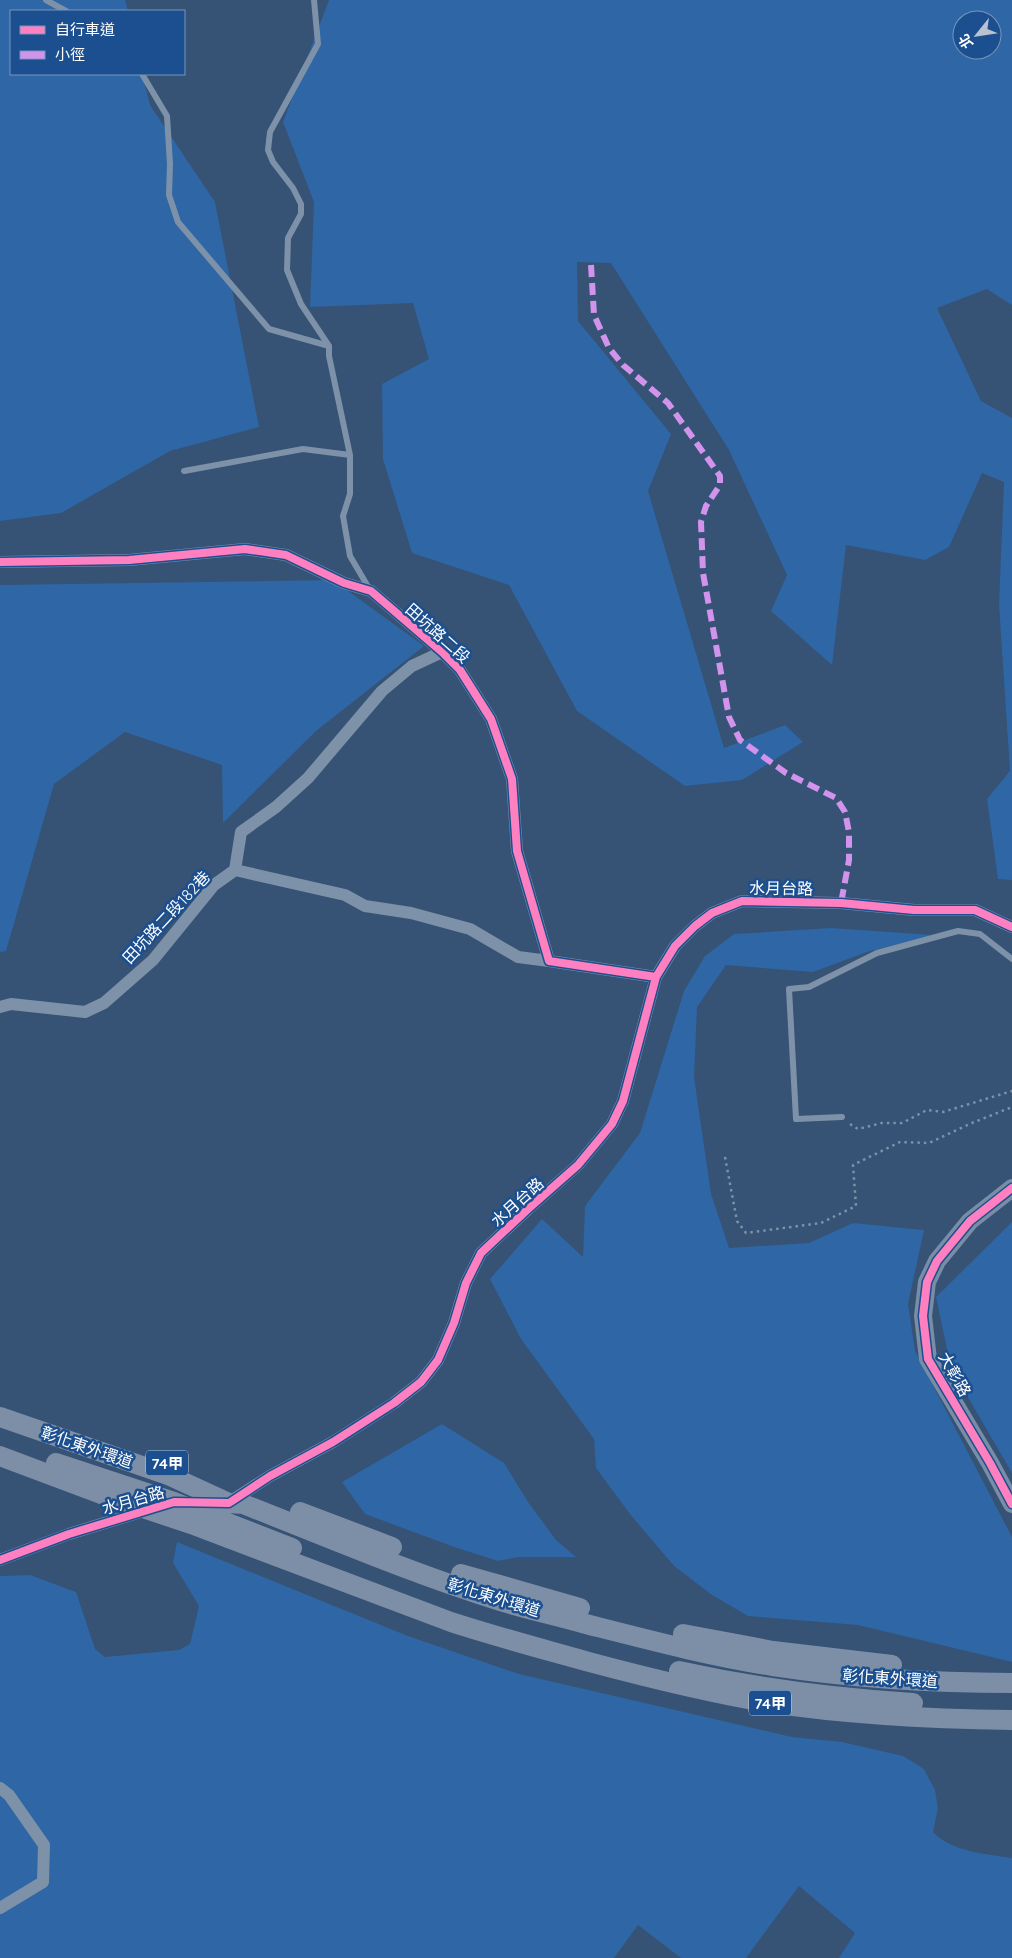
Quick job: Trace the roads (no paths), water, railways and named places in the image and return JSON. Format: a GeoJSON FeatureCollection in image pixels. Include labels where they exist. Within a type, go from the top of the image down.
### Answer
{"type":"FeatureCollection","features":[{"type":"Feature","properties":{"kind":"main road","name":"大彰路"},"geometry":{"type":"LineString","coordinates":[[1012,1188],[970,1220],[937,1261],[927,1282],[923,1316],[928,1359],[990,1463],[1012,1504]]}},
{"type":"Feature","properties":{"kind":"main road","name":"74甲"},"geometry":{"type":"LineString","coordinates":[[0,1404],[184,1468],[235,1499]]}},
{"type":"Feature","properties":{"kind":"main road","name":"彰化東外環道"},"geometry":{"type":"LineString","coordinates":[[0,1418],[168,1475],[244,1504],[331,1532],[500,1593],[642,1632],[706,1654],[772,1666],[839,1674],[906,1673],[1012,1683]]}},
{"type":"Feature","properties":{"kind":"main road","name":"彰化東外環道"},"geometry":{"type":"LineString","coordinates":[[0,1442],[174,1502],[320,1566],[494,1629],[637,1668],[704,1676],[906,1709],[1012,1706]]}},
{"type":"Feature","properties":{"kind":"main road","name":"74甲"},"geometry":{"type":"LineString","coordinates":[[0,1456],[148,1510],[320,1566]]}},
{"type":"Feature","properties":{"kind":"main road","name":"74甲"},"geometry":{"type":"LineString","coordinates":[[906,1673],[1012,1670]]}},
{"type":"Feature","properties":{"kind":"main road","name":"74甲"},"geometry":{"type":"LineString","coordinates":[[906,1709],[1012,1720]]}},
{"type":"Feature","properties":{"kind":"street","name":"田坑路二段"},"geometry":{"type":"LineString","coordinates":[[0,562],[129,560],[245,549],[286,555],[344,583],[371,591],[442,652],[460,670],[491,718],[512,779],[517,851],[548,961]]}},
{"type":"Feature","properties":{"kind":"street","name":"田坑路二段182巷"},"geometry":{"type":"LineString","coordinates":[[0,1007],[10,1004],[85,1012],[104,1002],[153,960],[214,885],[235,870],[241,832],[276,807],[308,778],[382,692],[412,666],[442,652]]}},
{"type":"Feature","properties":{"kind":"street"},"geometry":{"type":"LineString","coordinates":[[235,870],[345,895],[365,906],[411,913],[470,929],[518,957],[656,976]]}},
{"type":"Feature","properties":{"kind":"street","name":"水月台路"},"geometry":{"type":"LineString","coordinates":[[0,1560],[69,1534],[174,1502],[235,1499],[270,1476],[333,1442],[394,1403],[421,1382],[438,1360],[454,1323],[466,1282],[481,1253],[578,1165],[612,1124],[623,1101],[656,976],[675,946],[694,926],[712,913],[742,901],[841,903],[914,910],[975,910],[1012,927]]}},
{"type":"Feature","properties":{"kind":"street"},"geometry":{"type":"LineString","coordinates":[[0,1788],[9,1795],[44,1845],[43,1882],[0,1908]]}},
{"type":"Feature","properties":{"kind":"lane"},"geometry":{"type":"LineString","coordinates":[[46,0],[64,10]]}},
{"type":"Feature","properties":{"kind":"lane"},"geometry":{"type":"LineString","coordinates":[[314,0],[318,44],[270,132],[268,150],[273,162],[293,188],[301,204],[301,214],[288,238],[287,270],[301,304],[329,346],[329,356],[350,455],[350,494],[343,516],[350,556],[371,591]]}},
{"type":"Feature","properties":{"kind":"lane"},"geometry":{"type":"LineString","coordinates":[[143,75],[167,116],[170,164],[169,194],[178,222],[269,329],[329,346]]}},
{"type":"Feature","properties":{"kind":"lane"},"geometry":{"type":"LineString","coordinates":[[184,470],[303,449],[350,455]]}},
{"type":"Feature","properties":{"kind":"lane"},"geometry":{"type":"LineString","coordinates":[[842,1117],[796,1119],[789,989],[809,987],[877,953],[958,931],[980,934],[1012,959]]}}]}
